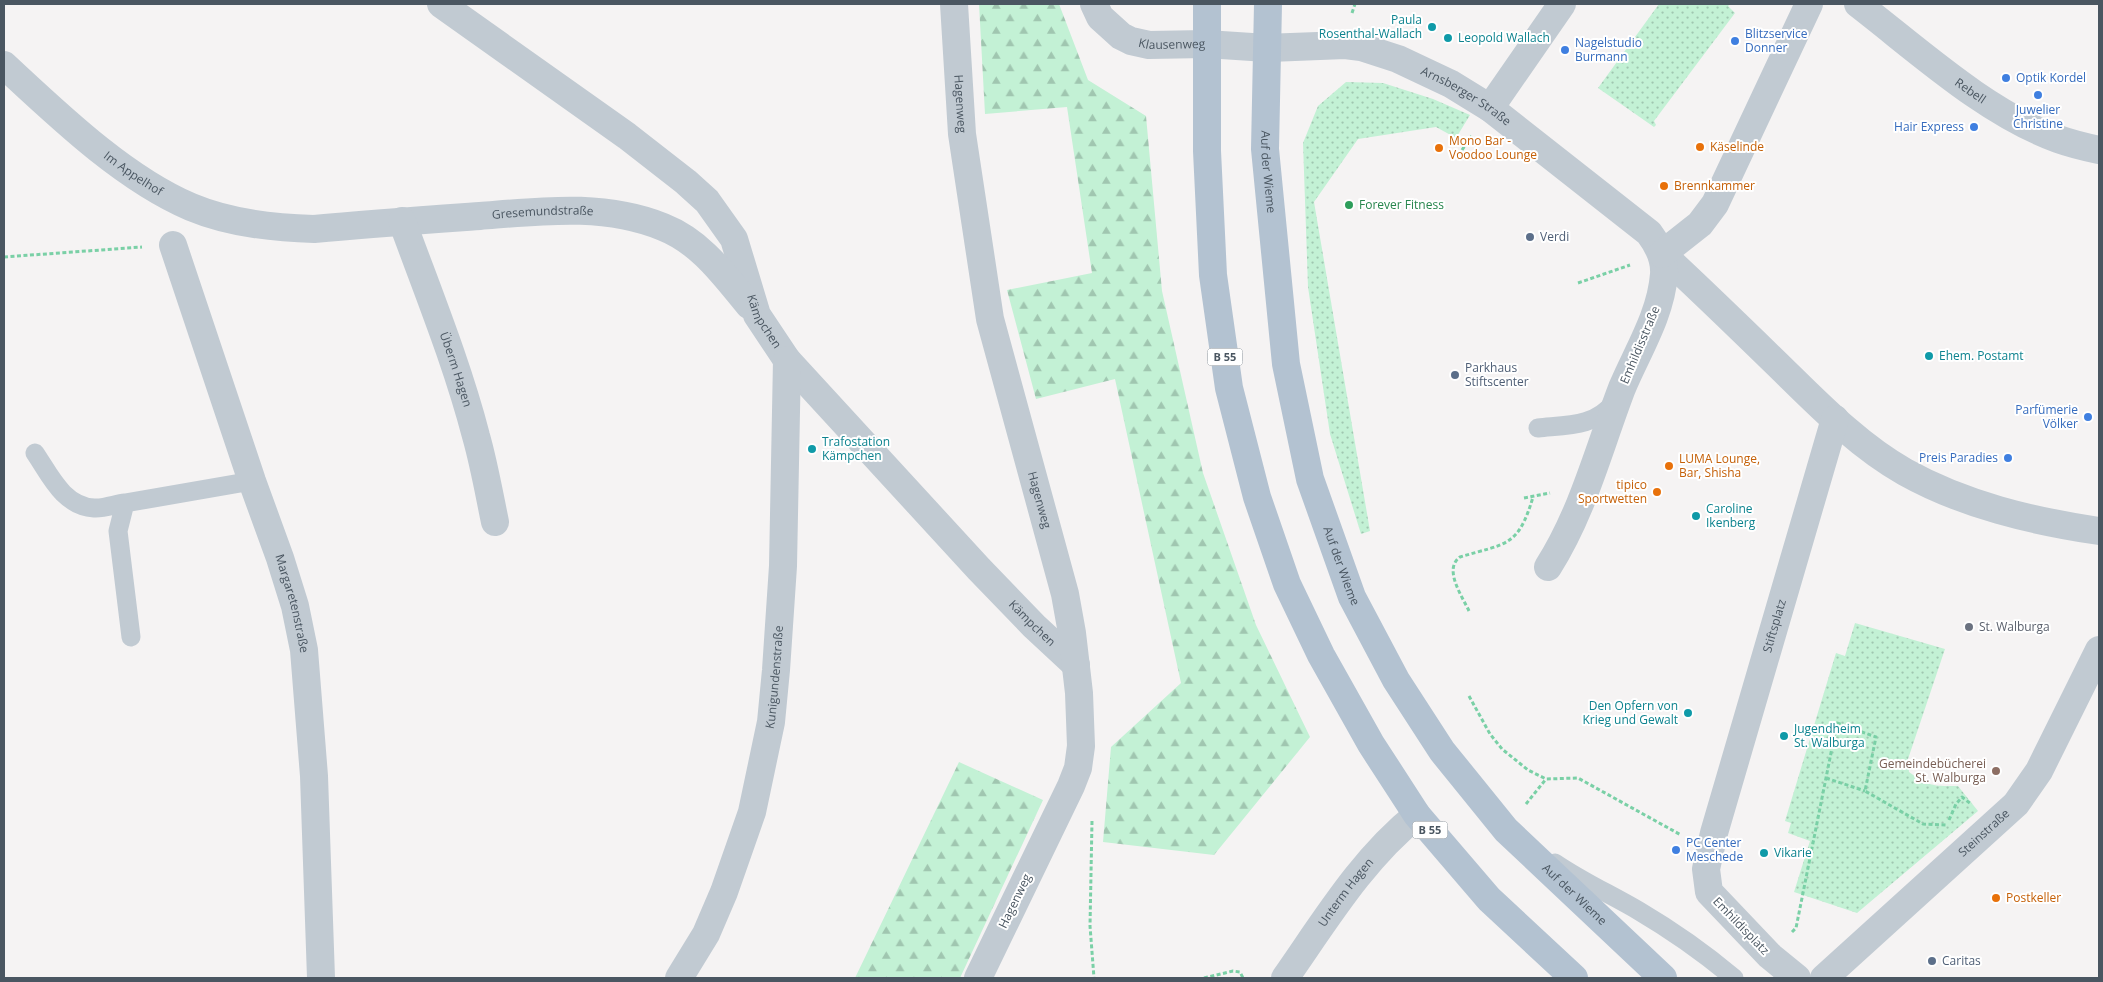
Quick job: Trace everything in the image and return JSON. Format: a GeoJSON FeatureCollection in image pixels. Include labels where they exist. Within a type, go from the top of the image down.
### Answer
{"type":"FeatureCollection","features":[{"type":"Feature","properties":{"kind":"main road","name":"B 55"},"geometry":{"type":"LineString","coordinates":[[1206,4],[1207,151],[1213,276],[1229,388],[1256,497],[1287,584],[1321,655],[1371,744],[1417,815],[1489,899],[1574,978]]}},
{"type":"Feature","properties":{"kind":"main road"},"geometry":{"type":"LineString","coordinates":[[1267,48],[1268,4]]}},
{"type":"Feature","properties":{"kind":"main road","name":"Auf der Wieme"},"geometry":{"type":"LineString","coordinates":[[1267,48],[1265,149],[1275,268],[1286,364],[1310,479],[1352,597],[1396,680],[1442,751],[1506,830],[1663,978]]}},
{"type":"Feature","properties":{"kind":"street","name":"Kämpchen"},"geometry":{"type":"LineString","coordinates":[[441,4],[627,136],[679,176],[707,201],[734,239],[758,315],[787,360],[979,569],[1034,626],[1076,664]]}},
{"type":"Feature","properties":{"kind":"street","name":"Hagenweg"},"geometry":{"type":"LineString","coordinates":[[954,4],[962,134],[990,319],[1065,594],[1080,693],[1081,746],[1078,768],[978,978]]}},
{"type":"Feature","properties":{"kind":"street","name":"Klausenweg"},"geometry":{"type":"LineString","coordinates":[[1094,4],[1100,17],[1121,36],[1131,41],[1149,45],[1206,44],[1267,48]]}},
{"type":"Feature","properties":{"kind":"street"},"geometry":{"type":"LineString","coordinates":[[1490,108],[1562,4]]}},
{"type":"Feature","properties":{"kind":"street"},"geometry":{"type":"LineString","coordinates":[[1809,4],[1715,204],[1700,224],[1662,254],[1713,300],[1835,419],[1904,472],[1982,506],[2066,526],[2099,531]]}},
{"type":"Feature","properties":{"kind":"street","name":"Rebell"},"geometry":{"type":"LineString","coordinates":[[1858,4],[1963,86],[1986,101],[2056,139],[2099,150]]}},
{"type":"Feature","properties":{"kind":"street","name":"Arnsberger Straße"},"geometry":{"type":"LineString","coordinates":[[1267,48],[1360,47],[1398,59],[1451,84],[1490,108],[1642,225],[1658,244],[1662,254]]}},
{"type":"Feature","properties":{"kind":"street","name":"Im Appelhof"},"geometry":{"type":"LineString","coordinates":[[4,65],[112,160],[167,195],[192,207],[222,217],[291,229]]}},
{"type":"Feature","properties":{"kind":"street","name":"Gresemundstraße"},"geometry":{"type":"LineString","coordinates":[[291,229],[314,229],[557,210],[608,212],[633,217],[664,227],[685,239],[710,258],[758,315]]}},
{"type":"Feature","properties":{"kind":"street","name":"Überm Hagen"},"geometry":{"type":"LineString","coordinates":[[402,221],[447,342],[467,405],[476,436],[495,522]]}},
{"type":"Feature","properties":{"kind":"street","name":"Margaretenstraße"},"geometry":{"type":"LineString","coordinates":[[173,245],[295,606],[304,650],[314,776],[321,978]]}},
{"type":"Feature","properties":{"kind":"street","name":"Emhildisstraße"},"geometry":{"type":"LineString","coordinates":[[1548,567],[1562,543],[1601,451],[1622,388],[1658,305],[1664,274],[1662,254]]}},
{"type":"Feature","properties":{"kind":"street","name":"Kunigundenstraße"},"geometry":{"type":"LineString","coordinates":[[679,978],[706,934],[724,892],[752,812],[771,722],[783,566],[787,360]]}},
{"type":"Feature","properties":{"kind":"street","name":"Stiftsplatz"},"geometry":{"type":"LineString","coordinates":[[1712,842],[1835,419]]}},
{"type":"Feature","properties":{"kind":"street","name":"Steinstraße"},"geometry":{"type":"LineString","coordinates":[[1824,978],[2016,804],[2039,771],[2099,650]]}},
{"type":"Feature","properties":{"kind":"street","name":"Unterm Hagen"},"geometry":{"type":"LineString","coordinates":[[1285,978],[1371,858],[1395,833],[1417,815]]}},
{"type":"Feature","properties":{"kind":"street","name":"Emhildisplatz"},"geometry":{"type":"LineString","coordinates":[[1712,842],[1706,869],[1709,892],[1770,956],[1797,978]]}},
{"type":"Feature","properties":{"kind":"lane"},"geometry":{"type":"LineString","coordinates":[[1538,428],[1582,423],[1598,418],[1610,408],[1622,388]]}},
{"type":"Feature","properties":{"kind":"lane"},"geometry":{"type":"LineString","coordinates":[[36,453],[65,496],[82,506],[95,508],[252,481]]}},
{"type":"Feature","properties":{"kind":"lane"},"geometry":{"type":"LineString","coordinates":[[125,503],[118,532],[131,637]]}},
{"type":"Feature","properties":{"kind":"lane"},"geometry":{"type":"LineString","coordinates":[[1506,830],[1584,883],[1638,910],[1674,933],[1734,978]]}},
{"type":"Feature","properties":{"kind":"path"},"geometry":{"type":"LineString","coordinates":[[4,257],[173,245]]}},
{"type":"Feature","properties":{"kind":"path"},"geometry":{"type":"LineString","coordinates":[[1578,283],[1662,254]]}},
{"type":"Feature","properties":{"kind":"path"},"geometry":{"type":"LineString","coordinates":[[1524,498],[1546,493]]}},
{"type":"Feature","properties":{"kind":"path"},"geometry":{"type":"LineString","coordinates":[[1469,610],[1455,580],[1452,569],[1455,560],[1503,546],[1511,540],[1528,515],[1533,497]]}},
{"type":"Feature","properties":{"kind":"path"},"geometry":{"type":"LineString","coordinates":[[1469,696],[1496,742],[1528,770],[1546,779],[1578,778],[1712,842]]}},
{"type":"Feature","properties":{"kind":"path"},"geometry":{"type":"LineString","coordinates":[[1770,956],[1796,928],[1837,723],[1876,737],[1865,791]]}},
{"type":"Feature","properties":{"kind":"path"},"geometry":{"type":"LineString","coordinates":[[1826,778],[1865,791],[1923,824],[1947,825],[1956,804],[1962,797],[1973,805]]}},
{"type":"Feature","properties":{"kind":"path"},"geometry":{"type":"LineString","coordinates":[[1092,818],[1090,926],[1094,978]]}},
{"type":"Feature","properties":{"kind":"path"},"geometry":{"type":"LineString","coordinates":[[1204,978],[1233,971],[1240,972],[1243,978]]}},
{"type":"Feature","properties":{"kind":"green space"},"geometry":{"type":"Polygon","coordinates":[[[979,4],[1059,4],[1088,80],[1146,116],[1162,291],[1203,473],[1256,625],[1310,737],[1214,855],[1103,842],[1111,747],[1181,683],[1115,379],[1036,399],[1007,290],[1092,273],[1067,107],[985,114],[979,4]]]}},
{"type":"Feature","properties":{"kind":"green space"},"geometry":{"type":"Polygon","coordinates":[[[1659,4],[1730,4],[1728,6],[1735,13],[1654,121],[1656,125],[1654,127],[1598,88],[1659,4]]]}},
{"type":"Feature","properties":{"kind":"green space"},"geometry":{"type":"Polygon","coordinates":[[[1346,82],[1383,83],[1433,99],[1470,115],[1456,138],[1436,127],[1358,139],[1314,202],[1370,531],[1361,534],[1330,434],[1308,287],[1303,143],[1318,106],[1346,82]]]}},
{"type":"Feature","properties":{"kind":"green space"},"geometry":{"type":"Polygon","coordinates":[[[1855,623],[1945,649],[1908,759],[1909,772],[1932,785],[1958,786],[1978,811],[1857,913],[1794,892],[1810,841],[1788,833],[1791,823],[1785,821],[1836,653],[1845,656],[1855,623]]]}},
{"type":"Feature","properties":{"kind":"green space"},"geometry":{"type":"Polygon","coordinates":[[[959,762],[1043,800],[960,978],[855,978],[959,762]]]}},
{"type":"Feature","properties":{"kind":"place","name":"Paula Rosenthal-Wallach"},"geometry":{"type":"Point","coordinates":[1432,27]}},
{"type":"Feature","properties":{"kind":"place","name":"Leopold Wallach"},"geometry":{"type":"Point","coordinates":[1448,38]}},
{"type":"Feature","properties":{"kind":"place","name":"Blitzservice Donner"},"geometry":{"type":"Point","coordinates":[1735,41]}},
{"type":"Feature","properties":{"kind":"place","name":"Nagelstudio Burmann"},"geometry":{"type":"Point","coordinates":[1565,50]}},
{"type":"Feature","properties":{"kind":"place","name":"Optik Kordel"},"geometry":{"type":"Point","coordinates":[2006,78]}},
{"type":"Feature","properties":{"kind":"place","name":"Juwelier Christine"},"geometry":{"type":"Point","coordinates":[2038,95]}},
{"type":"Feature","properties":{"kind":"place","name":"Hair Express"},"geometry":{"type":"Point","coordinates":[1974,127]}},
{"type":"Feature","properties":{"kind":"place","name":"Käselinde"},"geometry":{"type":"Point","coordinates":[1700,147]}},
{"type":"Feature","properties":{"kind":"place","name":"Mono Bar - Voodoo Lounge"},"geometry":{"type":"Point","coordinates":[1439,148]}},
{"type":"Feature","properties":{"kind":"place","name":"Brennkammer"},"geometry":{"type":"Point","coordinates":[1664,186]}},
{"type":"Feature","properties":{"kind":"place","name":"Forever Fitness"},"geometry":{"type":"Point","coordinates":[1349,205]}},
{"type":"Feature","properties":{"kind":"place","name":"Verdi"},"geometry":{"type":"Point","coordinates":[1530,237]}},
{"type":"Feature","properties":{"kind":"place","name":"Ehem. Postamt"},"geometry":{"type":"Point","coordinates":[1929,356]}},
{"type":"Feature","properties":{"kind":"place","name":"Parkhaus Stiftscenter"},"geometry":{"type":"Point","coordinates":[1455,375]}},
{"type":"Feature","properties":{"kind":"place","name":"Parfümerie Völker"},"geometry":{"type":"Point","coordinates":[2088,417]}},
{"type":"Feature","properties":{"kind":"place","name":"Trafostation Kämpchen"},"geometry":{"type":"Point","coordinates":[812,449]}},
{"type":"Feature","properties":{"kind":"place","name":"Preis Paradies"},"geometry":{"type":"Point","coordinates":[2008,458]}},
{"type":"Feature","properties":{"kind":"place","name":"LUMA Lounge, Bar, Shisha"},"geometry":{"type":"Point","coordinates":[1669,466]}},
{"type":"Feature","properties":{"kind":"place","name":"tipico Sportwetten"},"geometry":{"type":"Point","coordinates":[1657,492]}},
{"type":"Feature","properties":{"kind":"place","name":"Caroline Ikenberg"},"geometry":{"type":"Point","coordinates":[1696,516]}},
{"type":"Feature","properties":{"kind":"place","name":"St. Walburga"},"geometry":{"type":"Point","coordinates":[1969,627]}},
{"type":"Feature","properties":{"kind":"place","name":"Den Opfern von Krieg und Gewalt"},"geometry":{"type":"Point","coordinates":[1688,713]}},
{"type":"Feature","properties":{"kind":"place","name":"Jugendheim St. Walburga"},"geometry":{"type":"Point","coordinates":[1784,736]}},
{"type":"Feature","properties":{"kind":"place","name":"Gemeindebücherei St. Walburga"},"geometry":{"type":"Point","coordinates":[1996,771]}},
{"type":"Feature","properties":{"kind":"place","name":"PC Center Meschede"},"geometry":{"type":"Point","coordinates":[1676,850]}},
{"type":"Feature","properties":{"kind":"place","name":"Vikarie"},"geometry":{"type":"Point","coordinates":[1764,853]}},
{"type":"Feature","properties":{"kind":"place","name":"Postkeller"},"geometry":{"type":"Point","coordinates":[1996,898]}},
{"type":"Feature","properties":{"kind":"place","name":"Caritas"},"geometry":{"type":"Point","coordinates":[1932,961]}}]}
